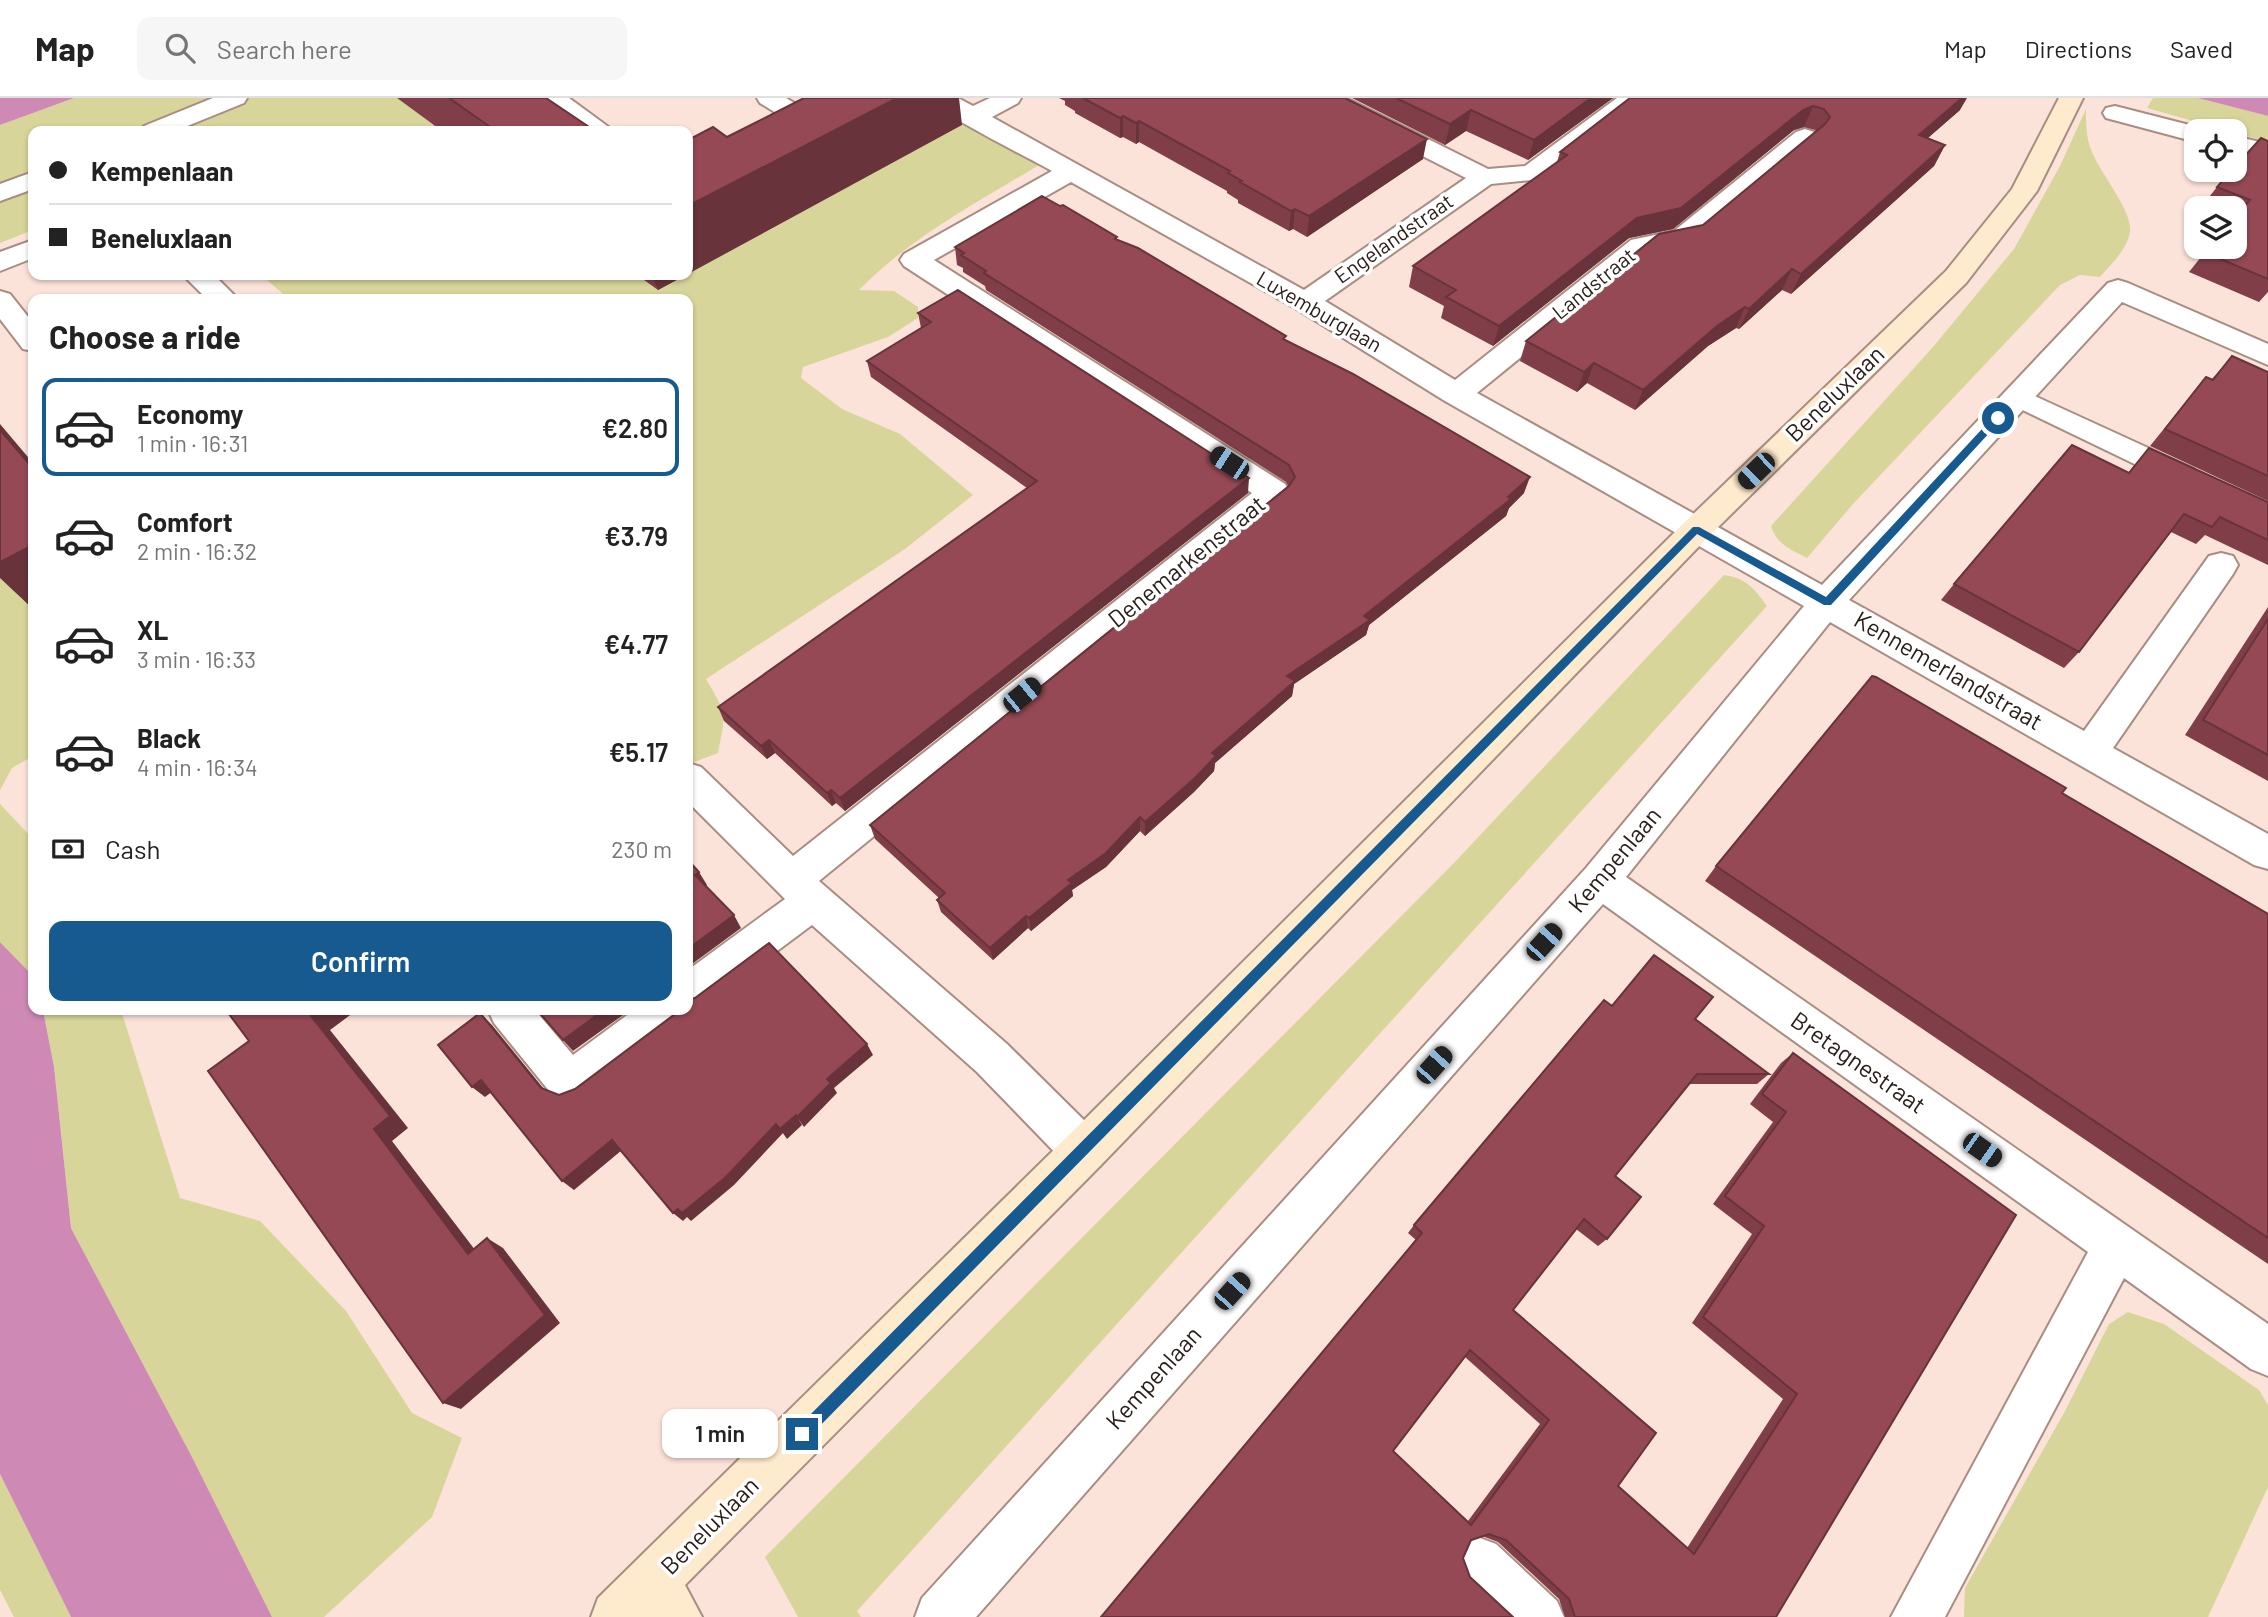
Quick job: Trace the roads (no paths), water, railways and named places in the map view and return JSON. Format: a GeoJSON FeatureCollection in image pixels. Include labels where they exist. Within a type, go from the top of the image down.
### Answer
{"type":"FeatureCollection","features":[{"type":"Feature","properties":{"kind":"main road","name":"Beneluxlaan"},"geometry":{"type":"LineString","coordinates":[[617,1617],[664,1600],[1084,1151],[1696,530],[1956,277],[2024,191],[2071,98]]}},
{"type":"Feature","properties":{"kind":"street"},"geometry":{"type":"LineString","coordinates":[[165,126],[235,98]]}},
{"type":"Feature","properties":{"kind":"street"},"geometry":{"type":"LineString","coordinates":[[553,98],[594,126]]}},
{"type":"Feature","properties":{"kind":"street"},"geometry":{"type":"LineString","coordinates":[[768,146],[811,124],[769,98]]}},
{"type":"Feature","properties":{"kind":"street","name":"Luxemburglaan"},"geometry":{"type":"LineString","coordinates":[[940,98],[1305,302],[1456,394],[1696,530]]}},
{"type":"Feature","properties":{"kind":"street"},"geometry":{"type":"LineString","coordinates":[[972,117],[1009,98]]}},
{"type":"Feature","properties":{"kind":"street","name":"Engelandstraat"},"geometry":{"type":"LineString","coordinates":[[1305,302],[1484,177],[1327,98]]}},
{"type":"Feature","properties":{"kind":"street"},"geometry":{"type":"LineString","coordinates":[[1484,177],[1532,173],[1633,98]]}},
{"type":"Feature","properties":{"kind":"street"},"geometry":{"type":"LineString","coordinates":[[2115,113],[2184,131]]}},
{"type":"Feature","properties":{"kind":"street","name":"Landstraat"},"geometry":{"type":"LineString","coordinates":[[1456,394],[1641,246],[1683,237],[1805,137]]}},
{"type":"Feature","properties":{"kind":"street"},"geometry":{"type":"LineString","coordinates":[[2247,147],[2268,152]]}},
{"type":"Feature","properties":{"kind":"street","name":"Denemarkenstraat"},"geometry":{"type":"LineString","coordinates":[[693,989],[802,891],[1274,492],[914,260],[1069,172]]}},
{"type":"Feature","properties":{"kind":"street"},"geometry":{"type":"LineString","coordinates":[[0,193],[28,182]]}},
{"type":"Feature","properties":{"kind":"street"},"geometry":{"type":"LineString","coordinates":[[0,262],[28,250]]}},
{"type":"Feature","properties":{"kind":"street"},"geometry":{"type":"LineString","coordinates":[[203,280],[218,294]]}},
{"type":"Feature","properties":{"kind":"street","name":"Kempenlaan"},"geometry":{"type":"LineString","coordinates":[[941,1617],[1600,880],[1827,602],[2118,289],[2268,355]]}},
{"type":"Feature","properties":{"kind":"street"},"geometry":{"type":"LineString","coordinates":[[0,300],[28,336]]}},
{"type":"Feature","properties":{"kind":"street","name":"Kennemerlandstraat"},"geometry":{"type":"LineString","coordinates":[[1696,530],[2268,852]]}},
{"type":"Feature","properties":{"kind":"street"},"geometry":{"type":"LineString","coordinates":[[2090,752],[2221,565]]}},
{"type":"Feature","properties":{"kind":"street"},"geometry":{"type":"LineString","coordinates":[[693,783],[802,891],[992,1058],[1084,1151]]}},
{"type":"Feature","properties":{"kind":"street","name":"Bretagnestraat"},"geometry":{"type":"LineString","coordinates":[[1600,880],[2268,1353]]}},
{"type":"Feature","properties":{"kind":"street"},"geometry":{"type":"LineString","coordinates":[[513,1015],[569,1083],[660,1015]]}},
{"type":"Feature","properties":{"kind":"street"},"geometry":{"type":"LineString","coordinates":[[1917,1617],[2118,1245]]}},
{"type":"Feature","properties":{"kind":"lane"},"geometry":{"type":"LineString","coordinates":[[2018,397],[2205,486]]}},
{"type":"Feature","properties":{"kind":"lane"},"geometry":{"type":"LineString","coordinates":[[1480,1560],[1541,1617]]}}]}
